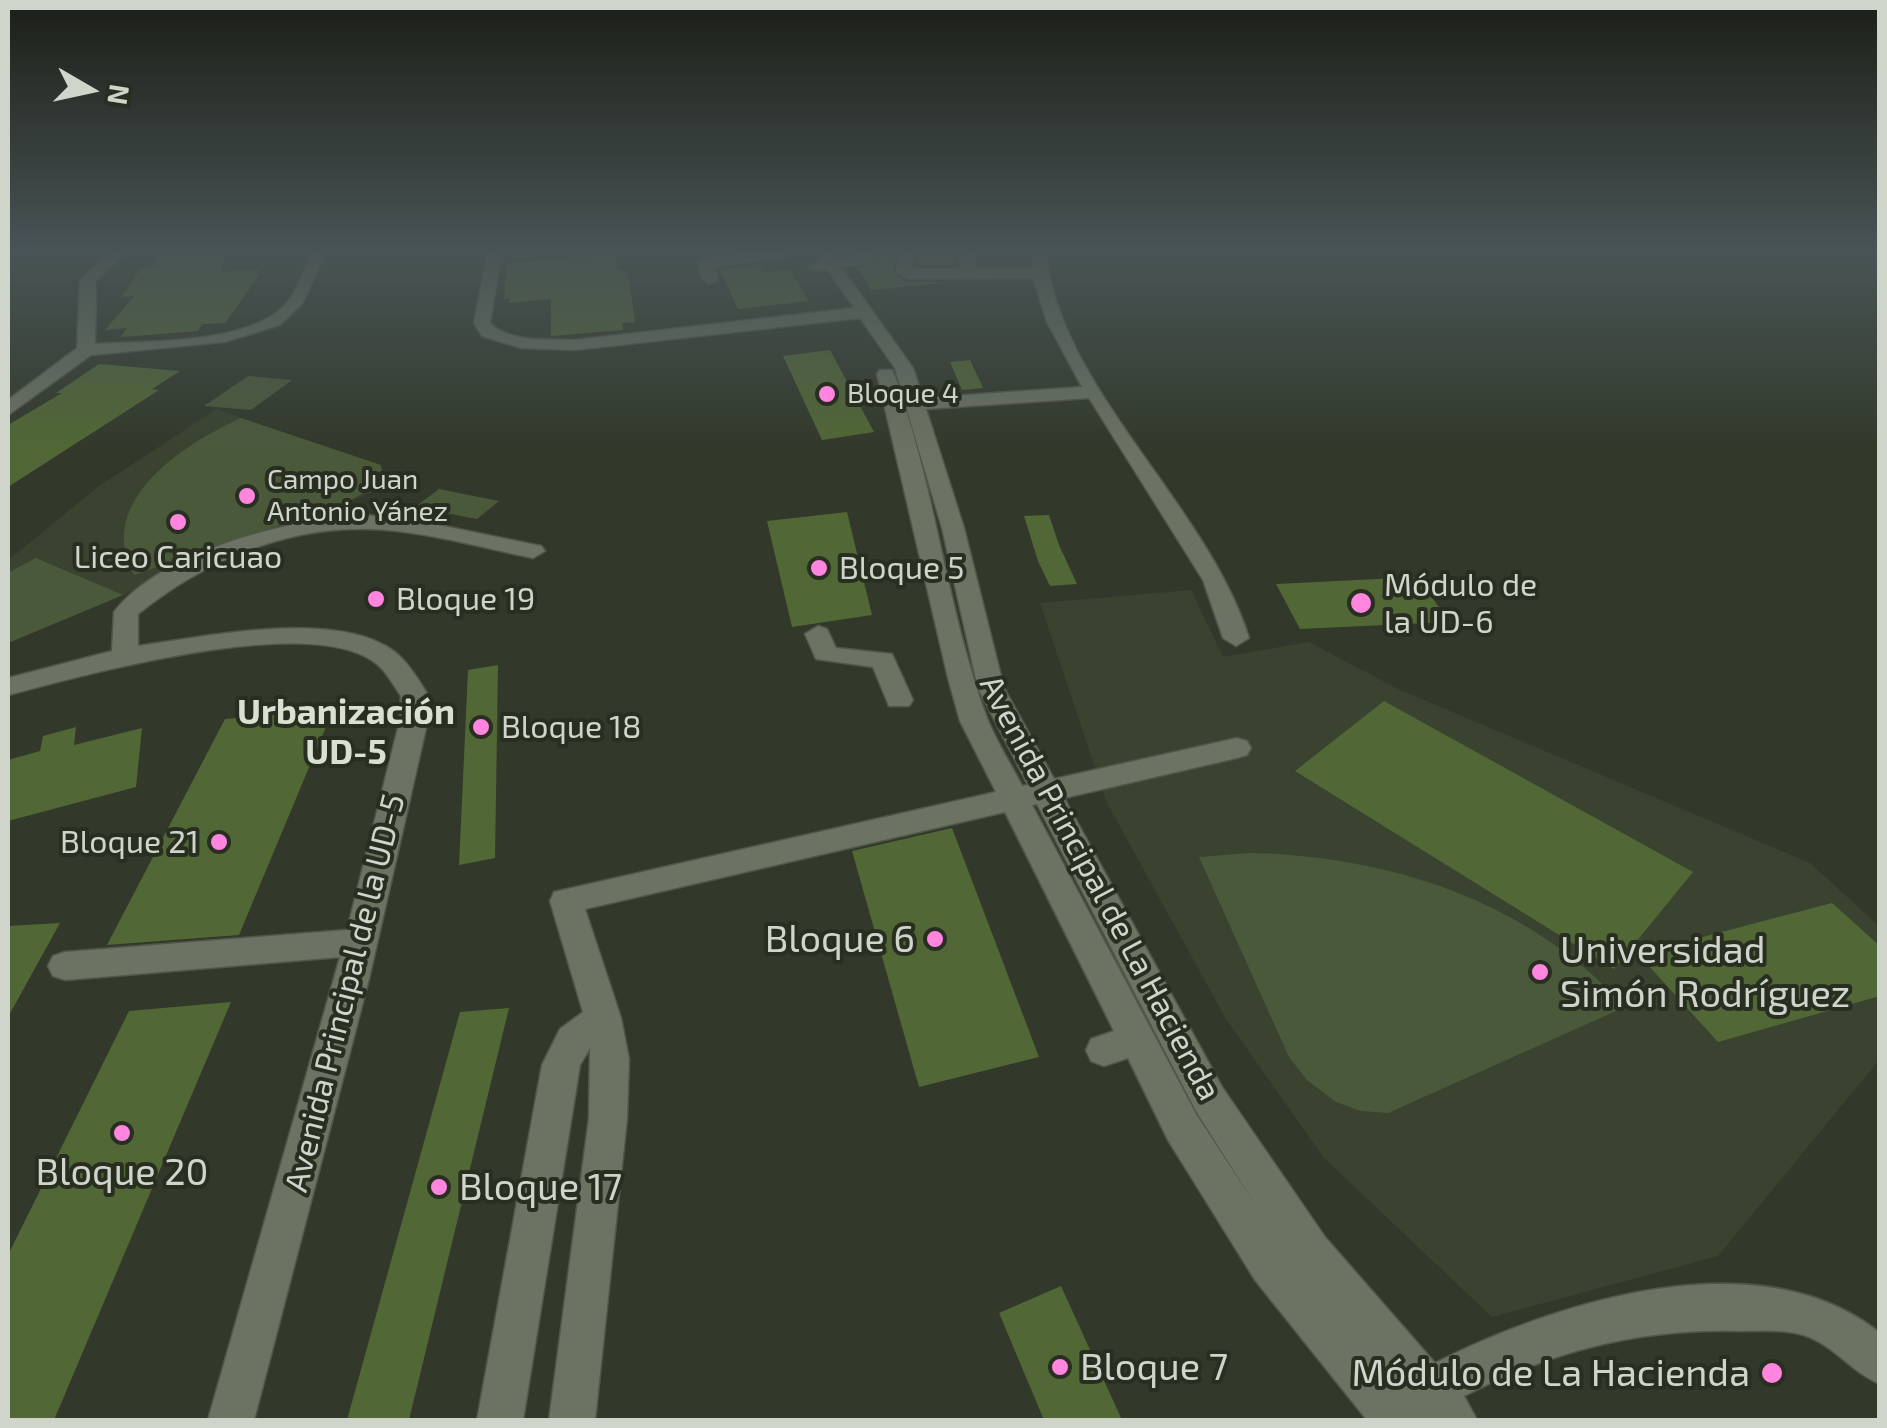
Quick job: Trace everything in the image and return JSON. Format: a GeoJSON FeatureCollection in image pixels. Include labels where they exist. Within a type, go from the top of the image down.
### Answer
{"type":"FeatureCollection","features":[{"type":"Feature","properties":{"kind":"street"},"geometry":{"type":"LineString","coordinates":[[86,350],[87,318]]}},
{"type":"Feature","properties":{"kind":"street"},"geometry":{"type":"LineString","coordinates":[[8,409],[86,350],[231,337],[274,318]]}},
{"type":"Feature","properties":{"kind":"street"},"geometry":{"type":"LineString","coordinates":[[483,318],[488,332],[527,344],[650,338],[826,318]]}},
{"type":"Feature","properties":{"kind":"street","name":"Avenida Principal de La Hacienda"},"geometry":{"type":"LineString","coordinates":[[859,318],[909,418],[952,528],[978,690],[974,721],[1121,1044],[1182,1127],[1270,1265],[1417,1411]]}},
{"type":"Feature","properties":{"kind":"street"},"geometry":{"type":"LineString","coordinates":[[1033,322],[1057,320],[1121,445],[1215,578],[1236,638]]}},
{"type":"Feature","properties":{"kind":"street"},"geometry":{"type":"LineString","coordinates":[[909,418],[1092,392]]}},
{"type":"Feature","properties":{"kind":"street"},"geometry":{"type":"LineString","coordinates":[[126,656],[126,612],[148,592],[200,563],[296,530],[367,522],[533,550]]}},
{"type":"Feature","properties":{"kind":"street"},"geometry":{"type":"LineString","coordinates":[[1186,578],[1215,578]]}},
{"type":"Feature","properties":{"kind":"street","name":"Avenida Principal de la UD-5"},"geometry":{"type":"LineString","coordinates":[[8,686],[126,656],[289,633],[355,645],[386,658],[404,676],[414,695],[414,724],[360,942],[232,1420]]}},
{"type":"Feature","properties":{"kind":"street"},"geometry":{"type":"LineString","coordinates":[[818,634],[825,653],[832,656],[884,660],[899,700]]}},
{"type":"Feature","properties":{"kind":"street","name":"Avenida Principal de La Hacienda"},"geometry":{"type":"LineString","coordinates":[[978,690],[1229,1132],[1417,1411]]}},
{"type":"Feature","properties":{"kind":"street"},"geometry":{"type":"LineString","coordinates":[[572,1420],[608,1118],[611,1058],[603,1018],[566,900],[1237,748]]}},
{"type":"Feature","properties":{"kind":"street"},"geometry":{"type":"LineString","coordinates":[[64,966],[360,942]]}},
{"type":"Feature","properties":{"kind":"street"},"geometry":{"type":"LineString","coordinates":[[500,1420],[562,1065],[573,1040],[603,1018]]}},
{"type":"Feature","properties":{"kind":"street"},"geometry":{"type":"LineString","coordinates":[[1417,1411],[1554,1331],[1630,1312],[1718,1307],[1815,1317],[1880,1362]]}},
{"type":"Feature","properties":{"kind":"shaded area"},"geometry":{"type":"Polygon","coordinates":[[[248,376],[292,380],[251,410],[204,406],[248,376]]]}},
{"type":"Feature","properties":{"kind":"shaded area","name":"Liceo Caricuao"},"geometry":{"type":"Polygon","coordinates":[[[217,409],[401,480],[8,643],[8,557],[99,486],[217,409]]]}},
{"type":"Feature","properties":{"kind":"shaded area","name":"Campo Juan Antonio Yánez"},"geometry":{"type":"Polygon","coordinates":[[[241,418],[381,465],[382,476],[372,488],[349,501],[134,575],[125,548],[126,523],[135,500],[151,478],[172,460],[241,418]]]}},
{"type":"Feature","properties":{"kind":"shaded area"},"geometry":{"type":"Polygon","coordinates":[[[439,489],[499,501],[477,519],[415,507],[439,489]]]}},
{"type":"Feature","properties":{"kind":"shaded area"},"geometry":{"type":"Polygon","coordinates":[[[36,558],[123,595],[8,643],[8,573],[36,558]]]}},
{"type":"Feature","properties":{"kind":"shaded area","name":"Universidad Simón Rodríguez"},"geometry":{"type":"Polygon","coordinates":[[[1191,590],[1223,657],[1309,642],[1398,689],[1810,863],[1879,926],[1879,1060],[1718,1256],[1492,1317],[1324,1158],[1226,1019],[1107,803],[1040,603],[1191,590]]]}},
{"type":"Feature","properties":{"kind":"shaded area"},"geometry":{"type":"Polygon","coordinates":[[[1250,853],[1354,863],[1454,891],[1501,912],[1546,939],[1587,970],[1625,1007],[1388,1113],[1361,1111],[1336,1102],[1307,1080],[1289,1057],[1199,857],[1250,853]]]}},
{"type":"Feature","properties":{"kind":"building"},"geometry":{"type":"Polygon","coordinates":[[[116,318],[229,318],[225,323],[202,324],[198,331],[121,337],[127,328],[105,330],[116,318]]]}},
{"type":"Feature","properties":{"kind":"building"},"geometry":{"type":"Polygon","coordinates":[[[551,318],[634,318],[635,322],[622,323],[623,330],[551,336],[551,318]]]}},
{"type":"Feature","properties":{"kind":"building","name":"Bloque 4"},"geometry":{"type":"Polygon","coordinates":[[[830,350],[874,432],[822,440],[783,356],[830,350]]]}},
{"type":"Feature","properties":{"kind":"building"},"geometry":{"type":"Polygon","coordinates":[[[970,360],[983,388],[962,390],[950,362],[970,360]]]}},
{"type":"Feature","properties":{"kind":"building"},"geometry":{"type":"Polygon","coordinates":[[[99,364],[180,371],[152,389],[159,390],[8,487],[8,425],[62,393],[56,393],[99,364]]]}},
{"type":"Feature","properties":{"kind":"building","name":"Bloque 5"},"geometry":{"type":"Polygon","coordinates":[[[847,512],[872,615],[792,627],[767,521],[847,512]]]}},
{"type":"Feature","properties":{"kind":"building"},"geometry":{"type":"Polygon","coordinates":[[[1049,515],[1077,584],[1050,586],[1038,561],[1024,516],[1049,515]]]}},
{"type":"Feature","properties":{"kind":"building","name":"Módulo de la UD-6"},"geometry":{"type":"Polygon","coordinates":[[[1418,577],[1449,622],[1300,629],[1276,584],[1418,577]]]}},
{"type":"Feature","properties":{"kind":"building","name":"Bloque 18"},"geometry":{"type":"Polygon","coordinates":[[[498,665],[495,858],[459,865],[468,670],[498,665]]]}},
{"type":"Feature","properties":{"kind":"building"},"geometry":{"type":"Polygon","coordinates":[[[1384,701],[1693,872],[1614,969],[1295,771],[1384,701]]]}},
{"type":"Feature","properties":{"kind":"building","name":"Bloque 21"},"geometry":{"type":"Polygon","coordinates":[[[333,710],[239,935],[107,945],[225,719],[333,710]]]}},
{"type":"Feature","properties":{"kind":"building"},"geometry":{"type":"Polygon","coordinates":[[[76,727],[74,745],[142,728],[136,787],[8,821],[8,760],[40,751],[43,736],[76,727]]]}},
{"type":"Feature","properties":{"kind":"building","name":"Bloque 6"},"geometry":{"type":"Polygon","coordinates":[[[952,828],[1039,1057],[919,1087],[852,851],[952,828]]]}},
{"type":"Feature","properties":{"kind":"building"},"geometry":{"type":"Polygon","coordinates":[[[1832,903],[1880,946],[1880,996],[1718,1042],[1638,954],[1832,903]]]}},
{"type":"Feature","properties":{"kind":"building"},"geometry":{"type":"Polygon","coordinates":[[[60,923],[39,961],[8,1017],[8,926],[60,923]]]}},
{"type":"Feature","properties":{"kind":"building","name":"Bloque 20"},"geometry":{"type":"Polygon","coordinates":[[[231,1002],[54,1420],[8,1420],[8,1255],[129,1011],[231,1002]]]}},
{"type":"Feature","properties":{"kind":"building","name":"Bloque 17"},"geometry":{"type":"Polygon","coordinates":[[[509,1008],[409,1420],[347,1420],[460,1012],[509,1008]]]}},
{"type":"Feature","properties":{"kind":"building","name":"Bloque 7"},"geometry":{"type":"Polygon","coordinates":[[[1061,1286],[1122,1420],[1044,1420],[999,1313],[1061,1286]]]}},
{"type":"Feature","properties":{"kind":"place","name":"Bloque 4"},"geometry":{"type":"Point","coordinates":[827,394]}},
{"type":"Feature","properties":{"kind":"place","name":"Campo Juan Antonio Yánez"},"geometry":{"type":"Point","coordinates":[247,496]}},
{"type":"Feature","properties":{"kind":"place","name":"Liceo Caricuao"},"geometry":{"type":"Point","coordinates":[178,522]}},
{"type":"Feature","properties":{"kind":"place","name":"Bloque 5"},"geometry":{"type":"Point","coordinates":[819,568]}},
{"type":"Feature","properties":{"kind":"place","name":"Bloque 19"},"geometry":{"type":"Point","coordinates":[376,599]}},
{"type":"Feature","properties":{"kind":"place","name":"Módulo de la UD-6"},"geometry":{"type":"Point","coordinates":[1361,603]}},
{"type":"Feature","properties":{"kind":"place","name":"Bloque 18"},"geometry":{"type":"Point","coordinates":[481,727]}},
{"type":"Feature","properties":{"kind":"place","name":"Bloque 21"},"geometry":{"type":"Point","coordinates":[219,842]}},
{"type":"Feature","properties":{"kind":"place","name":"Bloque 6"},"geometry":{"type":"Point","coordinates":[935,939]}},
{"type":"Feature","properties":{"kind":"place","name":"Universidad Simón Rodríguez"},"geometry":{"type":"Point","coordinates":[1540,972]}},
{"type":"Feature","properties":{"kind":"place","name":"Bloque 20"},"geometry":{"type":"Point","coordinates":[122,1133]}},
{"type":"Feature","properties":{"kind":"place","name":"Bloque 17"},"geometry":{"type":"Point","coordinates":[439,1187]}},
{"type":"Feature","properties":{"kind":"place","name":"Bloque 7"},"geometry":{"type":"Point","coordinates":[1060,1367]}},
{"type":"Feature","properties":{"kind":"place","name":"Módulo de La Hacienda"},"geometry":{"type":"Point","coordinates":[1772,1373]}},
{"type":"Feature","properties":{"kind":"district","name":"Urbanización UD-5"},"geometry":{"type":"Point","coordinates":[346,732]}}]}
